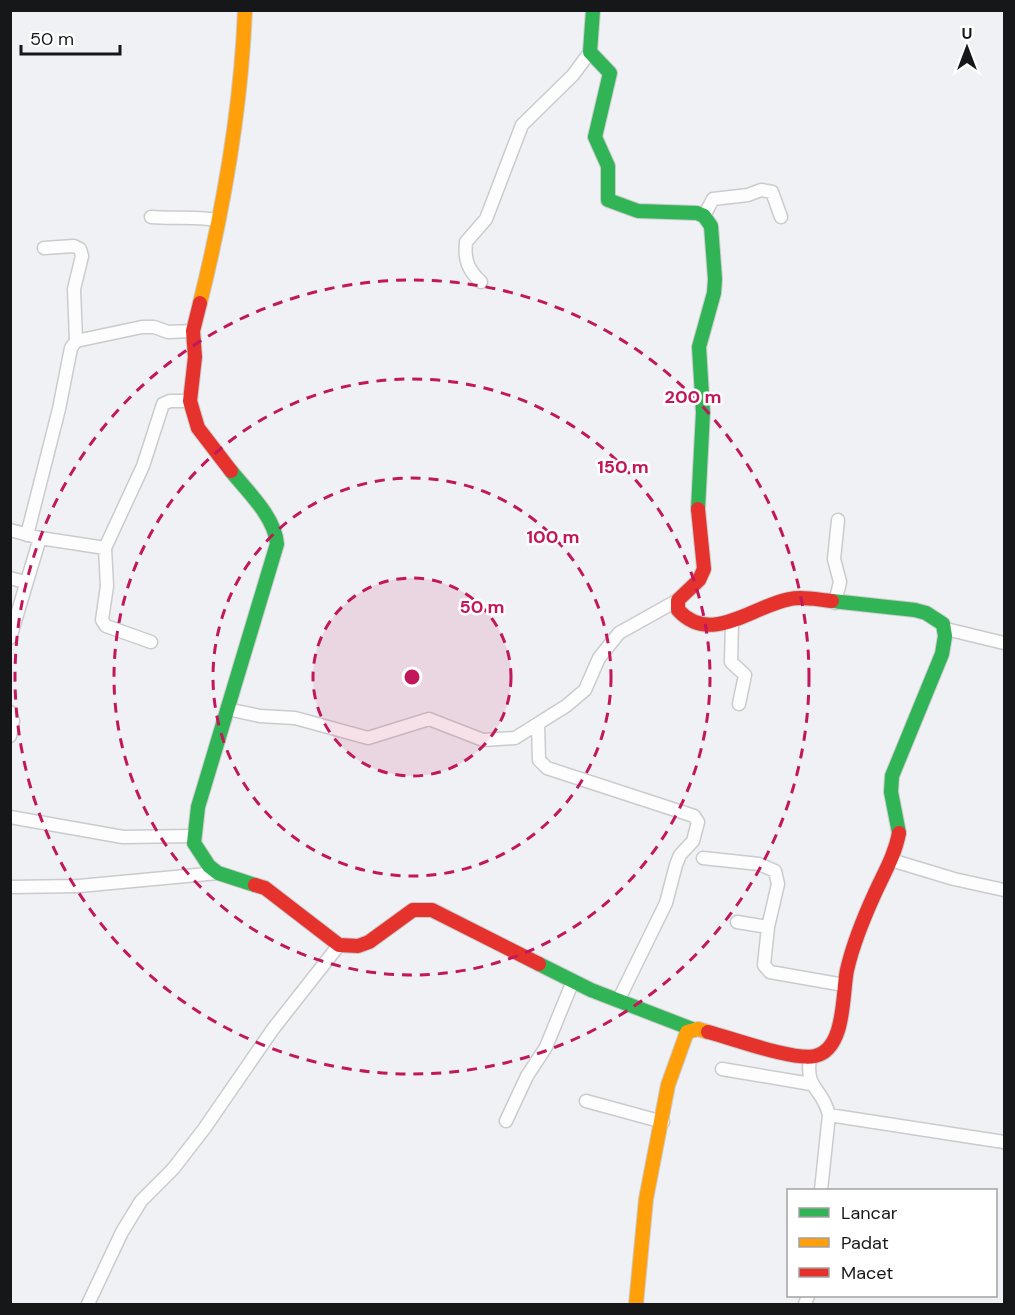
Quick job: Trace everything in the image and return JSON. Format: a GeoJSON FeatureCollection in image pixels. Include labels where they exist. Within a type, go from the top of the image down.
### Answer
{"type":"FeatureCollection","features":[{"type":"Feature","properties":{"kind":"street"},"geometry":{"type":"LineString","coordinates":[[218,873],[200,854],[193,836],[198,807],[274,558],[276,532],[198,428],[190,401],[195,357],[193,331],[209,267],[242,78],[245,10]]}},
{"type":"Feature","properties":{"kind":"street"},"geometry":{"type":"LineString","coordinates":[[481,282],[471,273],[466,262],[466,242],[486,219],[522,125],[573,75],[590,52],[593,10]]}},
{"type":"Feature","properties":{"kind":"street"},"geometry":{"type":"LineString","coordinates":[[590,52],[608,68],[610,73],[595,137],[608,166],[608,200],[618,206],[640,211],[704,216]]}},
{"type":"Feature","properties":{"kind":"street"},"geometry":{"type":"LineString","coordinates":[[704,216],[713,199],[748,195],[761,189],[772,192],[781,217]]}},
{"type":"Feature","properties":{"kind":"street"},"geometry":{"type":"LineString","coordinates":[[227,709],[260,716],[301,719],[368,738],[429,719],[483,740],[515,738],[566,706],[585,690],[599,658],[619,633],[678,600],[687,588],[699,580],[704,569],[697,518],[703,412],[699,347],[714,293],[715,279],[711,226],[704,216]]}},
{"type":"Feature","properties":{"kind":"street"},"geometry":{"type":"LineString","coordinates":[[151,218],[175,220],[200,217],[216,220]]}},
{"type":"Feature","properties":{"kind":"street"},"geometry":{"type":"LineString","coordinates":[[10,638],[22,604],[56,420],[71,348],[76,341],[74,289],[82,256],[80,249],[74,246],[44,248]]}},
{"type":"Feature","properties":{"kind":"street"},"geometry":{"type":"LineString","coordinates":[[76,341],[142,327],[154,327],[168,332],[193,331]]}},
{"type":"Feature","properties":{"kind":"street"},"geometry":{"type":"LineString","coordinates":[[151,642],[106,626],[102,620],[107,586],[105,548],[147,457],[163,404],[170,401],[190,401]]}},
{"type":"Feature","properties":{"kind":"street"},"geometry":{"type":"LineString","coordinates":[[835,603],[840,582],[834,559],[838,520]]}},
{"type":"Feature","properties":{"kind":"street"},"geometry":{"type":"LineString","coordinates":[[10,530],[34,537],[105,548]]}},
{"type":"Feature","properties":{"kind":"street"},"geometry":{"type":"LineString","coordinates":[[10,578],[25,582]]}},
{"type":"Feature","properties":{"kind":"street"},"geometry":{"type":"LineString","coordinates":[[678,600],[678,610],[688,621],[720,626],[732,623],[782,600],[835,603],[926,613],[943,624],[946,629],[1005,643]]}},
{"type":"Feature","properties":{"kind":"street"},"geometry":{"type":"LineString","coordinates":[[732,623],[731,662],[745,675],[738,704]]}},
{"type":"Feature","properties":{"kind":"street"},"geometry":{"type":"LineString","coordinates":[[10,887],[79,886],[218,873],[265,888],[293,907],[339,945],[358,946],[369,942],[413,910],[432,910],[573,981],[618,1001],[692,1029],[800,1057],[810,1057],[823,1053],[835,1039],[841,1020],[844,985],[849,962],[873,897],[891,860],[900,831],[899,820],[891,798],[894,766],[933,679],[946,629]]}},
{"type":"Feature","properties":{"kind":"street"},"geometry":{"type":"LineString","coordinates":[[10,712],[13,721],[10,736]]}},
{"type":"Feature","properties":{"kind":"street"},"geometry":{"type":"LineString","coordinates":[[538,724],[539,760],[547,768],[694,816],[698,822],[693,841],[680,855],[676,865],[666,903],[618,1001]]}},
{"type":"Feature","properties":{"kind":"street"},"geometry":{"type":"LineString","coordinates":[[10,817],[123,837],[193,836]]}},
{"type":"Feature","properties":{"kind":"street"},"geometry":{"type":"LineString","coordinates":[[703,858],[759,864],[775,871],[778,884],[768,927],[770,930],[765,969],[844,985]]}},
{"type":"Feature","properties":{"kind":"street"},"geometry":{"type":"LineString","coordinates":[[891,860],[954,879],[1005,890]]}},
{"type":"Feature","properties":{"kind":"street"},"geometry":{"type":"LineString","coordinates":[[737,922],[768,927]]}},
{"type":"Feature","properties":{"kind":"street"},"geometry":{"type":"LineString","coordinates":[[88,1305],[122,1232],[141,1201],[173,1169],[204,1129],[273,1029],[339,945]]}},
{"type":"Feature","properties":{"kind":"street"},"geometry":{"type":"LineString","coordinates":[[506,1121],[527,1076],[546,1047],[573,981]]}},
{"type":"Feature","properties":{"kind":"street"},"geometry":{"type":"LineString","coordinates":[[636,1305],[646,1199],[669,1085],[687,1032],[692,1029]]}},
{"type":"Feature","properties":{"kind":"street"},"geometry":{"type":"LineString","coordinates":[[810,1057],[808,1077],[826,1105],[829,1115],[820,1189]]}},
{"type":"Feature","properties":{"kind":"street"},"geometry":{"type":"LineString","coordinates":[[723,1069],[811,1084]]}},
{"type":"Feature","properties":{"kind":"street"},"geometry":{"type":"LineString","coordinates":[[586,1101],[663,1122]]}},
{"type":"Feature","properties":{"kind":"street"},"geometry":{"type":"LineString","coordinates":[[829,1115],[1005,1142]]}},
{"type":"Feature","properties":{"kind":"traffic: fast"},"geometry":{"type":"LineString","coordinates":[[593,10],[590,52],[610,73],[595,137],[608,166],[608,200],[638,211],[697,213],[704,216],[711,226],[714,293],[699,347],[703,412],[698,509]]}},
{"type":"Feature","properties":{"kind":"traffic: fast"},"geometry":{"type":"LineString","coordinates":[[231,471],[266,515],[277,544],[198,807],[194,843],[209,866],[218,873],[255,885]]}},
{"type":"Feature","properties":{"kind":"traffic: fast"},"geometry":{"type":"LineString","coordinates":[[832,601],[915,610],[926,613],[943,624],[945,636],[942,654],[892,776],[891,792],[899,833]]}},
{"type":"Feature","properties":{"kind":"traffic: fast"},"geometry":{"type":"LineString","coordinates":[[539,964],[591,990],[692,1029]]}},
{"type":"Feature","properties":{"kind":"traffic: slow"},"geometry":{"type":"LineString","coordinates":[[200,303],[217,230],[230,157],[240,84],[245,10]]}},
{"type":"Feature","properties":{"kind":"traffic: slow"},"geometry":{"type":"LineString","coordinates":[[636,1304],[646,1199],[668,1085],[687,1032],[698,1029],[708,1032]]}},
{"type":"Feature","properties":{"kind":"traffic: jam"},"geometry":{"type":"LineString","coordinates":[[200,303],[193,331],[195,357],[190,401],[198,428],[231,471]]}},
{"type":"Feature","properties":{"kind":"traffic: jam"},"geometry":{"type":"LineString","coordinates":[[698,509],[704,569],[699,580],[678,600],[678,610],[691,620],[704,624],[718,624],[795,598],[832,601]]}},
{"type":"Feature","properties":{"kind":"traffic: jam"},"geometry":{"type":"LineString","coordinates":[[708,1032],[792,1055],[815,1056],[825,1051],[832,1043],[841,1019],[847,970],[856,941],[892,856],[899,833]]}},
{"type":"Feature","properties":{"kind":"traffic: jam"},"geometry":{"type":"LineString","coordinates":[[255,885],[265,888],[339,945],[358,946],[369,942],[413,910],[432,910],[539,964]]}}]}
